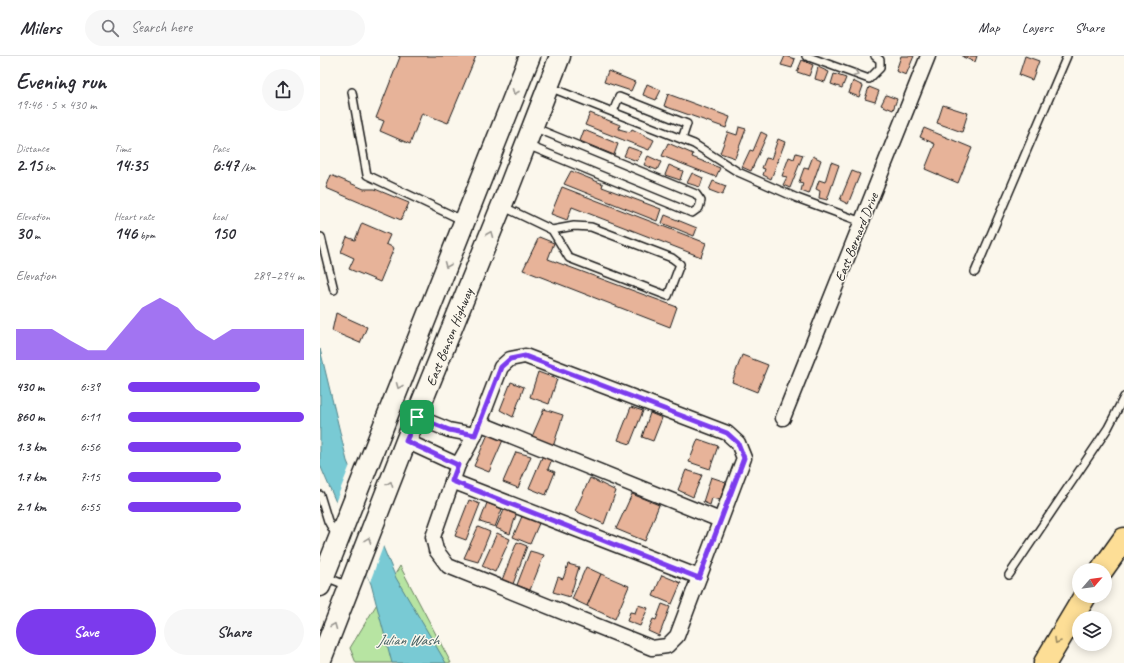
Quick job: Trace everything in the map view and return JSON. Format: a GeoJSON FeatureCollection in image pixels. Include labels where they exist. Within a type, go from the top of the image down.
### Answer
{"type":"FeatureCollection","features":[{"type":"Feature","properties":{"kind":"highway"},"geometry":{"type":"LineString","coordinates":[[1107,563],[1124,539]]}},
{"type":"Feature","properties":{"kind":"highway"},"geometry":{"type":"LineString","coordinates":[[1045,663],[1080,603]]}},
{"type":"Feature","properties":{"kind":"main road","name":"East Benson Highway"},"geometry":{"type":"LineString","coordinates":[[321,579],[360,485],[530,56]]}},
{"type":"Feature","properties":{"kind":"main road","name":"East Benson Highway"},"geometry":{"type":"LineString","coordinates":[[320,662],[406,441],[502,206],[560,56]]}},
{"type":"Feature","properties":{"kind":"main road"},"geometry":{"type":"LineString","coordinates":[[455,245],[482,254]]}},
{"type":"Feature","properties":{"kind":"street","name":"East Bernard Drive"},"geometry":{"type":"LineString","coordinates":[[783,418],[928,56]]}},
{"type":"Feature","properties":{"kind":"street"},"geometry":{"type":"LineString","coordinates":[[525,356],[727,433],[738,443],[744,458],[677,636],[667,646],[652,648],[448,566],[436,550],[433,537],[458,465],[477,429],[501,367],[510,359],[525,356]]}},
{"type":"Feature","properties":{"kind":"street"},"geometry":{"type":"LineString","coordinates":[[417,417],[449,430],[477,429],[720,520]]}},
{"type":"Feature","properties":{"kind":"street"},"geometry":{"type":"LineString","coordinates":[[406,441],[458,465]]}},
{"type":"Feature","properties":{"kind":"street"},"geometry":{"type":"LineString","coordinates":[[452,481],[699,578]]}},
{"type":"Feature","properties":{"kind":"lane"},"geometry":{"type":"LineString","coordinates":[[806,56],[869,79],[880,68],[880,60],[875,56]]}},
{"type":"Feature","properties":{"kind":"lane"},"geometry":{"type":"LineString","coordinates":[[975,272],[1067,56]]}},
{"type":"Feature","properties":{"kind":"lane"},"geometry":{"type":"LineString","coordinates":[[548,87],[694,144],[738,172],[797,198],[862,222]]}},
{"type":"Feature","properties":{"kind":"lane"},"geometry":{"type":"LineString","coordinates":[[352,92],[366,175],[464,221]]}},
{"type":"Feature","properties":{"kind":"lane"},"geometry":{"type":"LineString","coordinates":[[613,112],[619,97],[687,124],[682,139]]}},
{"type":"Feature","properties":{"kind":"lane"},"geometry":{"type":"LineString","coordinates":[[529,136],[696,194],[701,201],[699,208],[692,213],[529,136]]}},
{"type":"Feature","properties":{"kind":"lane"},"geometry":{"type":"LineString","coordinates":[[502,206],[552,230],[569,258],[668,296],[680,264],[672,258],[591,227],[574,226],[552,230]]}},
{"type":"Feature","properties":{"kind":"lane"},"geometry":{"type":"LineString","coordinates":[[322,237],[334,290]]}},
{"type":"Feature","properties":{"kind":"lane"},"geometry":{"type":"LineString","coordinates":[[1009,575],[1108,428],[1124,398]]}},
{"type":"Feature","properties":{"kind":"lane"},"geometry":{"type":"LineString","coordinates":[[320,495],[328,521],[341,531]]}},
{"type":"Feature","properties":{"kind":"lane"},"geometry":{"type":"LineString","coordinates":[[321,579],[350,587]]}},
{"type":"Feature","properties":{"kind":"green space"},"geometry":{"type":"Polygon","coordinates":[[[400,566],[451,663],[356,663],[350,648],[400,566]]]}},
{"type":"Feature","properties":{"kind":"water","name":"Julian Wash"},"geometry":{"type":"Polygon","coordinates":[[[320,349],[347,461],[396,578],[446,663],[392,663],[371,584],[320,465],[320,349]]]}},
{"type":"Feature","properties":{"kind":"pier"},"geometry":{"type":"Polygon","coordinates":[[[350,465],[384,544],[370,582],[335,503],[350,465]]]}},
{"type":"Feature","properties":{"kind":"building"},"geometry":{"type":"Polygon","coordinates":[[[398,56],[476,56],[448,123],[422,113],[410,144],[380,131],[384,121],[376,118],[400,57],[398,56]]]}},
{"type":"Feature","properties":{"kind":"building"},"geometry":{"type":"Polygon","coordinates":[[[785,56],[795,59],[792,68],[781,65],[785,56]]]}},
{"type":"Feature","properties":{"kind":"building"},"geometry":{"type":"Polygon","coordinates":[[[901,56],[914,56],[906,75],[896,71],[901,56]]]}},
{"type":"Feature","properties":{"kind":"building"},"geometry":{"type":"Polygon","coordinates":[[[963,56],[977,56],[975,62],[963,56]]]}},
{"type":"Feature","properties":{"kind":"building"},"geometry":{"type":"Polygon","coordinates":[[[1025,56],[1039,61],[1032,80],[1019,75],[1025,56]]]}},
{"type":"Feature","properties":{"kind":"building"},"geometry":{"type":"Polygon","coordinates":[[[802,60],[813,65],[809,76],[797,72],[802,60]]]}},
{"type":"Feature","properties":{"kind":"building"},"geometry":{"type":"Polygon","coordinates":[[[818,67],[829,72],[825,82],[815,79],[818,67]]]}},
{"type":"Feature","properties":{"kind":"building"},"geometry":{"type":"Polygon","coordinates":[[[608,71],[635,82],[631,91],[604,82],[608,71]]]}},
{"type":"Feature","properties":{"kind":"building"},"geometry":{"type":"Polygon","coordinates":[[[834,74],[846,78],[842,88],[831,84],[834,74]]]}},
{"type":"Feature","properties":{"kind":"building"},"geometry":{"type":"Polygon","coordinates":[[[853,81],[863,86],[859,97],[849,93],[853,81]]]}},
{"type":"Feature","properties":{"kind":"building"},"geometry":{"type":"Polygon","coordinates":[[[647,84],[661,90],[656,100],[643,95],[647,84]]]}},
{"type":"Feature","properties":{"kind":"building"},"geometry":{"type":"Polygon","coordinates":[[[869,87],[879,91],[875,102],[865,99],[869,87]]]}},
{"type":"Feature","properties":{"kind":"building"},"geometry":{"type":"Polygon","coordinates":[[[668,94],[730,117],[726,128],[664,106],[668,94]]]}},
{"type":"Feature","properties":{"kind":"building"},"geometry":{"type":"Polygon","coordinates":[[[886,95],[897,99],[893,110],[881,105],[886,95]]]}},
{"type":"Feature","properties":{"kind":"building"},"geometry":{"type":"Polygon","coordinates":[[[943,105],[968,113],[962,132],[937,123],[943,105]]]}},
{"type":"Feature","properties":{"kind":"building"},"geometry":{"type":"Polygon","coordinates":[[[590,113],[620,125],[619,129],[630,132],[632,129],[654,140],[649,150],[585,125],[590,113]]]}},
{"type":"Feature","properties":{"kind":"building"},"geometry":{"type":"Polygon","coordinates":[[[739,127],[746,129],[735,158],[720,153],[728,132],[737,135],[739,127]]]}},
{"type":"Feature","properties":{"kind":"building"},"geometry":{"type":"Polygon","coordinates":[[[924,128],[972,148],[958,183],[925,169],[935,144],[920,137],[924,128]]]}},
{"type":"Feature","properties":{"kind":"building"},"geometry":{"type":"Polygon","coordinates":[[[584,130],[618,144],[614,155],[580,141],[584,130]]]}},
{"type":"Feature","properties":{"kind":"building"},"geometry":{"type":"Polygon","coordinates":[[[761,132],[767,135],[751,171],[742,167],[750,150],[753,151],[761,132]]]}},
{"type":"Feature","properties":{"kind":"building"},"geometry":{"type":"Polygon","coordinates":[[[778,139],[785,142],[771,179],[763,175],[765,169],[762,168],[766,158],[771,159],[778,139]]]}},
{"type":"Feature","properties":{"kind":"building"},"geometry":{"type":"Polygon","coordinates":[[[668,143],[693,154],[692,157],[720,168],[716,177],[662,156],[668,143]]]}},
{"type":"Feature","properties":{"kind":"building"},"geometry":{"type":"Polygon","coordinates":[[[628,147],[642,152],[637,161],[624,156],[628,147]]]}},
{"type":"Feature","properties":{"kind":"building"},"geometry":{"type":"Polygon","coordinates":[[[796,153],[803,155],[790,188],[783,185],[787,177],[782,176],[789,157],[794,159],[796,153]]]}},
{"type":"Feature","properties":{"kind":"building"},"geometry":{"type":"Polygon","coordinates":[[[648,156],[661,162],[657,170],[644,165],[648,156]]]}},
{"type":"Feature","properties":{"kind":"building"},"geometry":{"type":"Polygon","coordinates":[[[813,156],[821,160],[809,194],[801,191],[803,183],[799,182],[804,168],[808,169],[813,156]]]}},
{"type":"Feature","properties":{"kind":"building"},"geometry":{"type":"Polygon","coordinates":[[[831,162],[839,165],[827,200],[819,198],[820,191],[816,189],[819,180],[825,182],[831,162]]]}},
{"type":"Feature","properties":{"kind":"building"},"geometry":{"type":"Polygon","coordinates":[[[669,165],[683,171],[680,180],[665,175],[669,165]]]}},
{"type":"Feature","properties":{"kind":"building"},"geometry":{"type":"Polygon","coordinates":[[[571,171],[603,184],[602,187],[661,209],[657,221],[564,184],[571,171]]]}},
{"type":"Feature","properties":{"kind":"building"},"geometry":{"type":"Polygon","coordinates":[[[852,171],[860,174],[848,204],[840,200],[852,171]]]}},
{"type":"Feature","properties":{"kind":"building"},"geometry":{"type":"Polygon","coordinates":[[[692,173],[703,178],[700,187],[687,183],[692,173]]]}},
{"type":"Feature","properties":{"kind":"building"},"geometry":{"type":"Polygon","coordinates":[[[331,175],[364,189],[375,189],[409,203],[401,220],[326,188],[331,175]]]}},
{"type":"Feature","properties":{"kind":"building"},"geometry":{"type":"Polygon","coordinates":[[[713,181],[726,186],[722,195],[709,190],[713,181]]]}},
{"type":"Feature","properties":{"kind":"building"},"geometry":{"type":"Polygon","coordinates":[[[562,187],[706,243],[701,257],[572,207],[567,220],[551,214],[562,187]]]}},
{"type":"Feature","properties":{"kind":"building"},"geometry":{"type":"Polygon","coordinates":[[[665,215],[697,228],[694,236],[662,223],[665,215]]]}},
{"type":"Feature","properties":{"kind":"building"},"geometry":{"type":"Polygon","coordinates":[[[362,223],[390,235],[386,244],[394,248],[380,282],[349,269],[354,258],[341,252],[347,237],[355,240],[362,223]]]}},
{"type":"Feature","properties":{"kind":"building"},"geometry":{"type":"Polygon","coordinates":[[[539,237],[554,243],[548,259],[677,307],[670,327],[523,270],[539,237]]]}},
{"type":"Feature","properties":{"kind":"building"},"geometry":{"type":"Polygon","coordinates":[[[336,313],[367,327],[360,343],[332,331],[336,313]]]}},
{"type":"Feature","properties":{"kind":"building"},"geometry":{"type":"Polygon","coordinates":[[[742,355],[768,365],[757,392],[732,382],[742,355]]]}},
{"type":"Feature","properties":{"kind":"building"},"geometry":{"type":"Polygon","coordinates":[[[538,372],[557,379],[549,404],[530,397],[538,372]]]}},
{"type":"Feature","properties":{"kind":"building"},"geometry":{"type":"Polygon","coordinates":[[[511,382],[524,387],[513,417],[500,410],[511,382]]]}},
{"type":"Feature","properties":{"kind":"building"},"geometry":{"type":"Polygon","coordinates":[[[631,407],[643,411],[630,444],[618,440],[631,407]]]}},
{"type":"Feature","properties":{"kind":"building"},"geometry":{"type":"Polygon","coordinates":[[[544,409],[563,415],[553,447],[531,439],[544,409]]]}},
{"type":"Feature","properties":{"kind":"building"},"geometry":{"type":"Polygon","coordinates":[[[650,413],[662,418],[653,441],[642,437],[650,413]]]}},
{"type":"Feature","properties":{"kind":"building"},"geometry":{"type":"Polygon","coordinates":[[[488,434],[503,440],[489,472],[474,466],[488,434]]]}},
{"type":"Feature","properties":{"kind":"building"},"geometry":{"type":"Polygon","coordinates":[[[698,439],[718,446],[710,469],[689,462],[698,439]]]}},
{"type":"Feature","properties":{"kind":"building"},"geometry":{"type":"Polygon","coordinates":[[[516,452],[531,456],[518,488],[503,482],[516,452]]]}},
{"type":"Feature","properties":{"kind":"building"},"geometry":{"type":"Polygon","coordinates":[[[543,455],[552,459],[548,469],[555,472],[546,495],[529,488],[543,455]]]}},
{"type":"Feature","properties":{"kind":"building"},"geometry":{"type":"Polygon","coordinates":[[[686,470],[702,475],[693,497],[678,490],[686,470]]]}},
{"type":"Feature","properties":{"kind":"building"},"geometry":{"type":"Polygon","coordinates":[[[711,477],[726,482],[720,500],[712,498],[710,505],[703,502],[711,477]]]}},
{"type":"Feature","properties":{"kind":"building"},"geometry":{"type":"Polygon","coordinates":[[[590,478],[616,491],[604,524],[575,511],[590,478]]]}},
{"type":"Feature","properties":{"kind":"building"},"geometry":{"type":"Polygon","coordinates":[[[632,494],[659,505],[645,541],[616,529],[632,494]]]}},
{"type":"Feature","properties":{"kind":"building"},"geometry":{"type":"Polygon","coordinates":[[[469,500],[480,504],[466,540],[455,536],[469,500]]]}},
{"type":"Feature","properties":{"kind":"building"},"geometry":{"type":"Polygon","coordinates":[[[487,503],[502,509],[495,527],[480,522],[487,503]]]}},
{"type":"Feature","properties":{"kind":"building"},"geometry":{"type":"Polygon","coordinates":[[[505,508],[517,512],[510,534],[496,528],[505,508]]]}},
{"type":"Feature","properties":{"kind":"building"},"geometry":{"type":"Polygon","coordinates":[[[523,514],[540,521],[530,544],[513,537],[523,514]]]}},
{"type":"Feature","properties":{"kind":"building"},"geometry":{"type":"Polygon","coordinates":[[[478,527],[490,532],[478,562],[464,558],[478,527]]]}},
{"type":"Feature","properties":{"kind":"building"},"geometry":{"type":"Polygon","coordinates":[[[497,533],[510,539],[495,572],[482,566],[497,533]]]}},
{"type":"Feature","properties":{"kind":"building"},"geometry":{"type":"Polygon","coordinates":[[[517,542],[527,546],[513,584],[502,580],[517,542]]]}},
{"type":"Feature","properties":{"kind":"building"},"geometry":{"type":"Polygon","coordinates":[[[530,551],[544,555],[530,590],[517,585],[530,551]]]}},
{"type":"Feature","properties":{"kind":"building"},"geometry":{"type":"Polygon","coordinates":[[[568,564],[579,567],[570,597],[553,592],[558,577],[563,579],[568,564]]]}},
{"type":"Feature","properties":{"kind":"building"},"geometry":{"type":"Polygon","coordinates":[[[586,567],[601,574],[587,606],[572,599],[586,567]]]}},
{"type":"Feature","properties":{"kind":"building"},"geometry":{"type":"Polygon","coordinates":[[[601,574],[629,586],[615,619],[587,606],[601,574]]]}},
{"type":"Feature","properties":{"kind":"building"},"geometry":{"type":"Polygon","coordinates":[[[662,575],[681,583],[672,604],[653,596],[662,575]]]}},
{"type":"Feature","properties":{"kind":"building"},"geometry":{"type":"Polygon","coordinates":[[[662,604],[670,607],[659,636],[648,631],[653,619],[656,620],[662,604]]]}},
{"type":"Feature","properties":{"kind":"building"},"geometry":{"type":"Polygon","coordinates":[[[638,605],[648,608],[640,626],[627,621],[630,612],[635,613],[638,605]]]}},
{"type":"Feature","properties":{"kind":"route"},"geometry":{"type":"LineString","coordinates":[[525,356],[727,433],[738,443],[744,458],[699,578],[452,481],[458,465],[406,441],[417,417],[449,430],[475,435],[501,367],[510,359],[525,356]]}}]}
